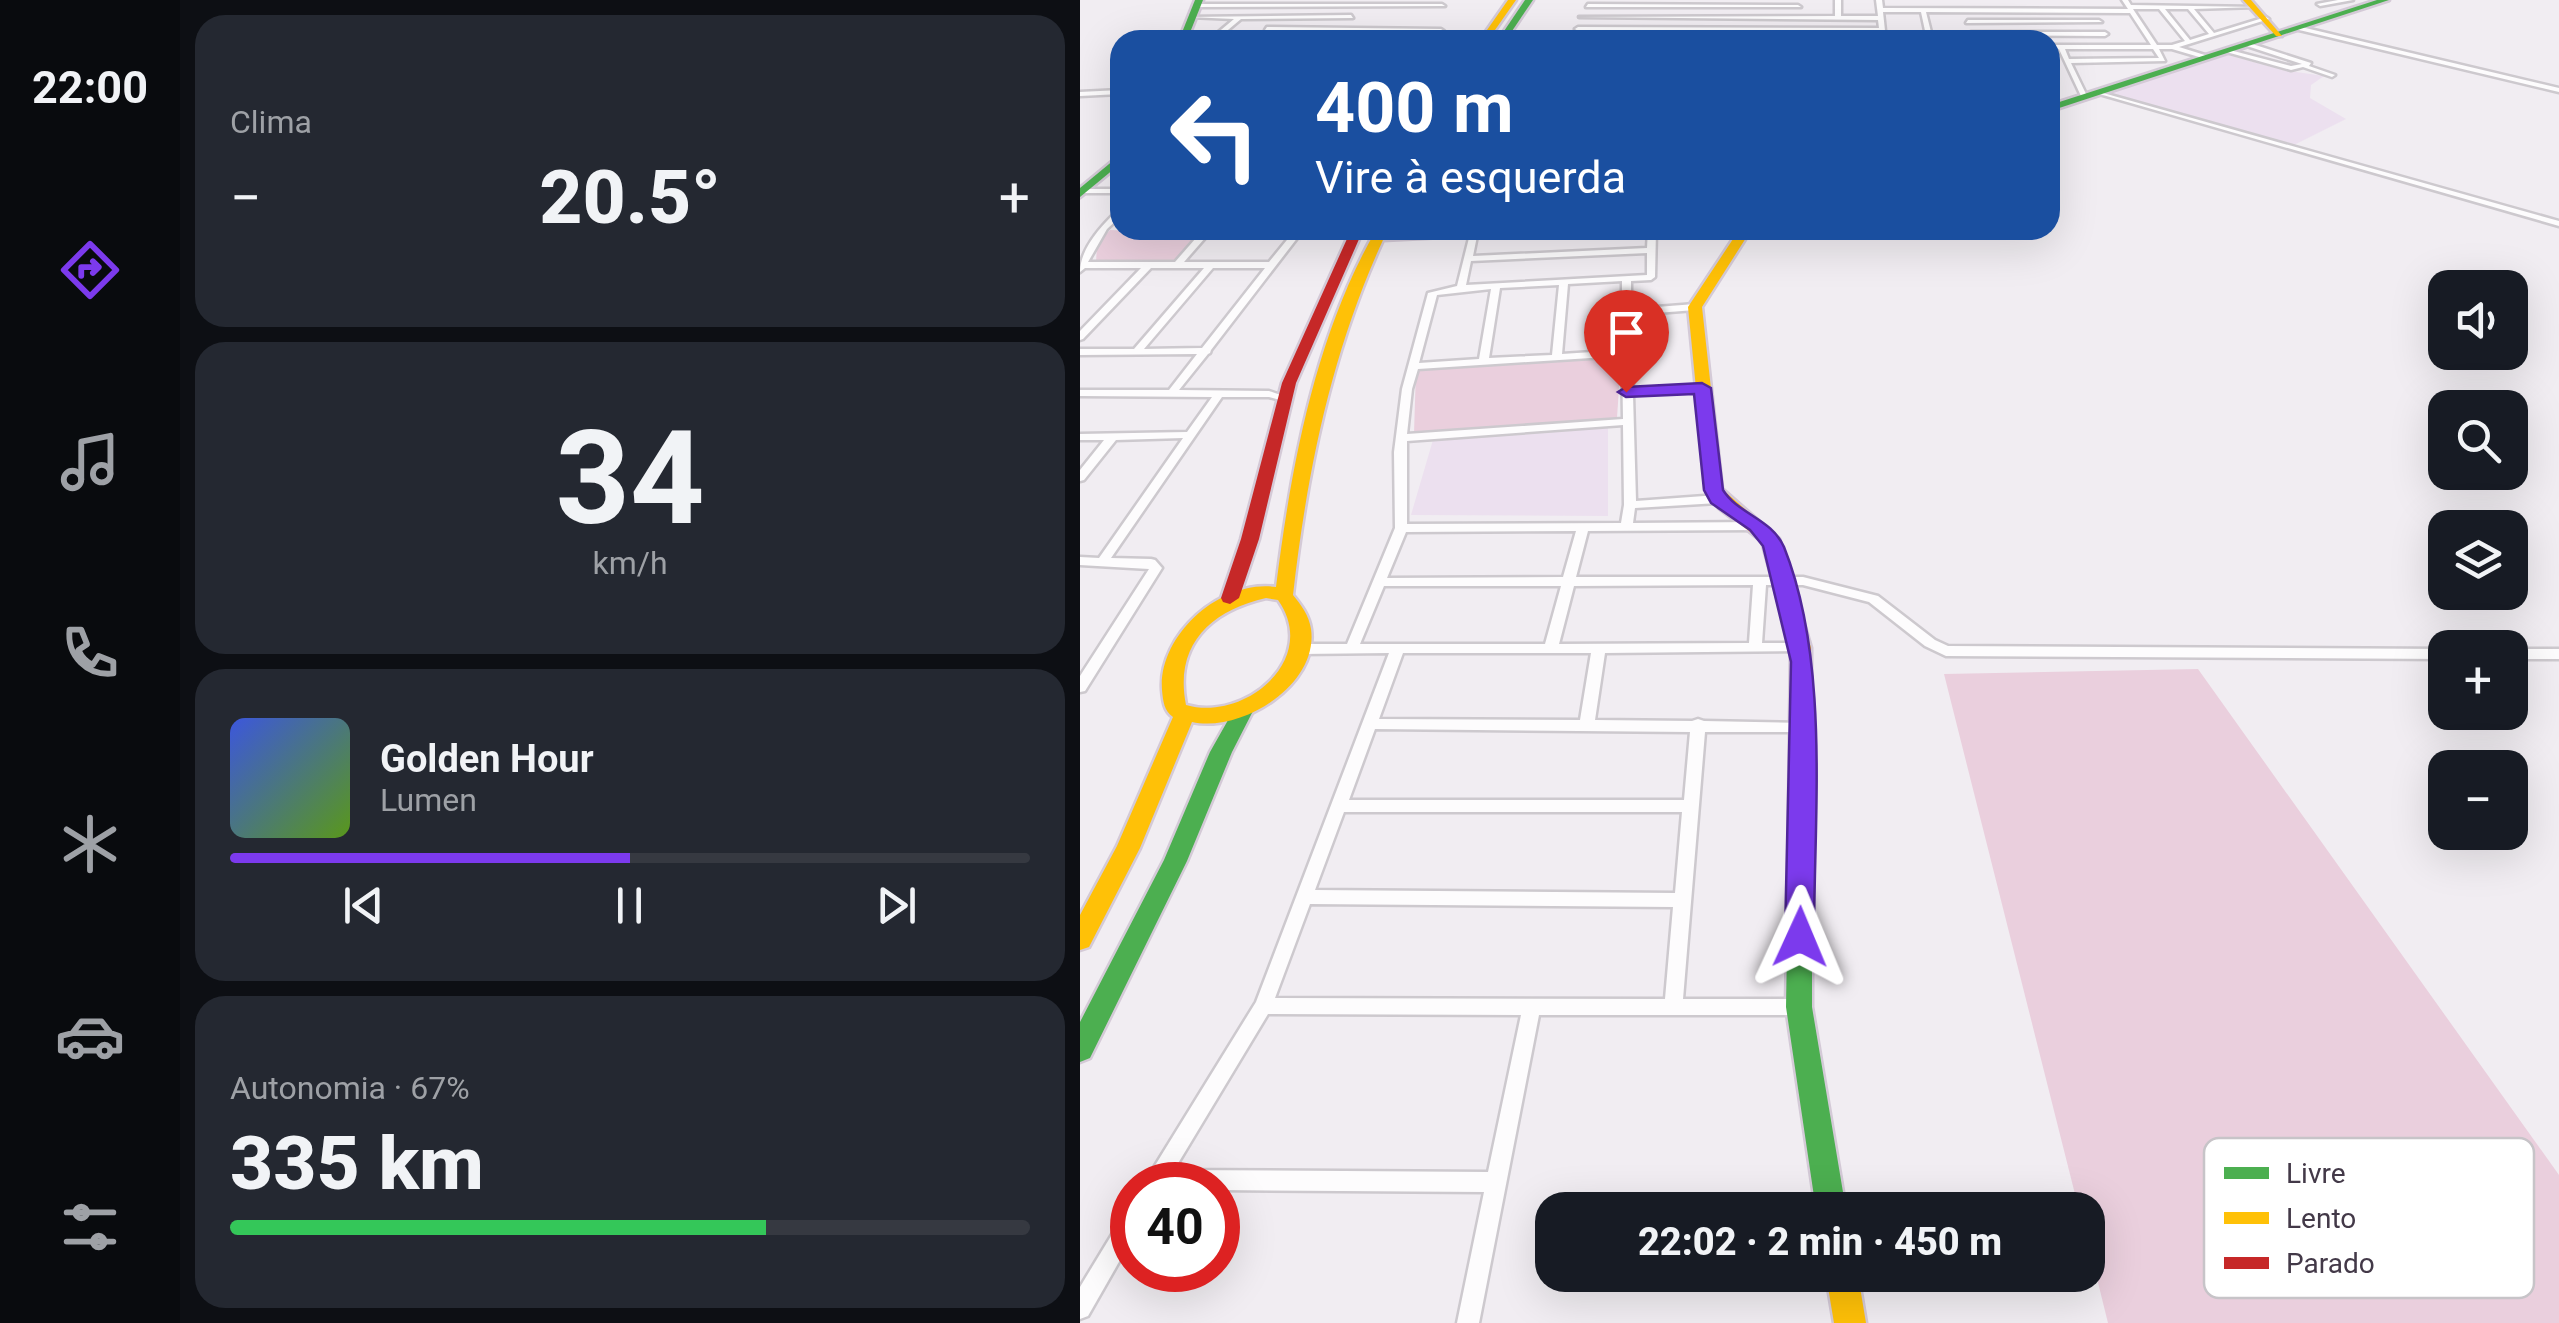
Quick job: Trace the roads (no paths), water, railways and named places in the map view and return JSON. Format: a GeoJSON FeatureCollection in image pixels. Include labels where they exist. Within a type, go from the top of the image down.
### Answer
{"type":"FeatureCollection","features":[{"type":"Feature","properties":{"kind":"main road"},"geometry":{"type":"LineString","coordinates":[[2060,105],[2223,47],[2267,17],[2385,0]]}},
{"type":"Feature","properties":{"kind":"main road"},"geometry":{"type":"LineString","coordinates":[[1493,30],[1517,5]]}},
{"type":"Feature","properties":{"kind":"main road"},"geometry":{"type":"LineString","coordinates":[[1506,30],[1517,5]]}},
{"type":"Feature","properties":{"kind":"main road"},"geometry":{"type":"LineString","coordinates":[[1082,192],[1110,167]]}},
{"type":"Feature","properties":{"kind":"main road"},"geometry":{"type":"LineString","coordinates":[[1243,712],[1211,720],[1184,716],[1176,710],[1169,690],[1172,660],[1194,628],[1230,598],[1247,559],[1280,393],[1352,240]]}},
{"type":"Feature","properties":{"kind":"main road"},"geometry":{"type":"LineString","coordinates":[[1080,1049],[1176,862],[1221,752],[1243,712],[1276,686],[1301,649],[1302,620],[1284,595],[1293,508],[1333,350],[1377,240]]}},
{"type":"Feature","properties":{"kind":"main road"},"geometry":{"type":"LineString","coordinates":[[1738,240],[1694,307],[1711,481],[1718,499],[1758,526],[1773,546],[1771,582],[1801,648],[1799,1007],[1828,1192]]}},
{"type":"Feature","properties":{"kind":"main road"},"geometry":{"type":"LineString","coordinates":[[1317,316],[1344,317]]}},
{"type":"Feature","properties":{"kind":"main road"},"geometry":{"type":"LineString","coordinates":[[1301,353],[1322,347],[1333,350]]}},
{"type":"Feature","properties":{"kind":"main road"},"geometry":{"type":"LineString","coordinates":[[1256,510],[1293,508]]}},
{"type":"Feature","properties":{"kind":"main road"},"geometry":{"type":"LineString","coordinates":[[1230,598],[1257,592],[1284,595]]}},
{"type":"Feature","properties":{"kind":"main road"},"geometry":{"type":"LineString","coordinates":[[1080,939],[1128,848],[1184,716]]}},
{"type":"Feature","properties":{"kind":"main road"},"geometry":{"type":"LineString","coordinates":[[1845,1292],[1850,1323]]}},
{"type":"Feature","properties":{"kind":"street"},"geometry":{"type":"LineString","coordinates":[[1246,6],[1254,0]]}},
{"type":"Feature","properties":{"kind":"street"},"geometry":{"type":"LineString","coordinates":[[1838,0],[1838,18]]}},
{"type":"Feature","properties":{"kind":"street"},"geometry":{"type":"LineString","coordinates":[[1797,18],[1798,3],[1590,3],[1578,29],[1882,30],[1879,0]]}},
{"type":"Feature","properties":{"kind":"street"},"geometry":{"type":"LineString","coordinates":[[1991,0],[1994,10]]}},
{"type":"Feature","properties":{"kind":"street"},"geometry":{"type":"LineString","coordinates":[[2324,7],[2350,0]]}},
{"type":"Feature","properties":{"kind":"street"},"geometry":{"type":"LineString","coordinates":[[1196,8],[1444,3]]}},
{"type":"Feature","properties":{"kind":"street"},"geometry":{"type":"LineString","coordinates":[[1422,29],[1444,3]]}},
{"type":"Feature","properties":{"kind":"street"},"geometry":{"type":"LineString","coordinates":[[1256,17],[1270,6]]}},
{"type":"Feature","properties":{"kind":"street"},"geometry":{"type":"LineString","coordinates":[[1339,29],[1363,6]]}},
{"type":"Feature","properties":{"kind":"street"},"geometry":{"type":"LineString","coordinates":[[1380,29],[1401,6]]}},
{"type":"Feature","properties":{"kind":"street"},"geometry":{"type":"LineString","coordinates":[[1702,18],[1706,6]]}},
{"type":"Feature","properties":{"kind":"street"},"geometry":{"type":"LineString","coordinates":[[2068,61],[2161,60],[2128,6]]}},
{"type":"Feature","properties":{"kind":"street"},"geometry":{"type":"LineString","coordinates":[[2162,7],[2189,42]]}},
{"type":"Feature","properties":{"kind":"street"},"geometry":{"type":"LineString","coordinates":[[1582,17],[1838,18],[1922,10],[2190,7],[2267,17],[2559,90]]}},
{"type":"Feature","properties":{"kind":"street"},"geometry":{"type":"LineString","coordinates":[[2190,7],[2223,47]]}},
{"type":"Feature","properties":{"kind":"street"},"geometry":{"type":"LineString","coordinates":[[1196,8],[1240,17],[1350,17]]}},
{"type":"Feature","properties":{"kind":"street"},"geometry":{"type":"LineString","coordinates":[[1922,10],[1927,30]]}},
{"type":"Feature","properties":{"kind":"street"},"geometry":{"type":"LineString","coordinates":[[1964,10],[1970,30]]}},
{"type":"Feature","properties":{"kind":"street"},"geometry":{"type":"LineString","coordinates":[[2092,11],[2112,47]]}},
{"type":"Feature","properties":{"kind":"street"},"geometry":{"type":"LineString","coordinates":[[2196,14],[2267,17]]}},
{"type":"Feature","properties":{"kind":"street"},"geometry":{"type":"LineString","coordinates":[[1224,30],[1240,17]]}},
{"type":"Feature","properties":{"kind":"street"},"geometry":{"type":"LineString","coordinates":[[1267,29],[1280,17]]}},
{"type":"Feature","properties":{"kind":"street"},"geometry":{"type":"LineString","coordinates":[[2223,47],[2267,17]]}},
{"type":"Feature","properties":{"kind":"street"},"geometry":{"type":"LineString","coordinates":[[1629,30],[1634,18]]}},
{"type":"Feature","properties":{"kind":"street"},"geometry":{"type":"LineString","coordinates":[[1754,30],[1755,18]]}},
{"type":"Feature","properties":{"kind":"street"},"geometry":{"type":"LineString","coordinates":[[1968,22],[2099,22]]}},
{"type":"Feature","properties":{"kind":"street"},"geometry":{"type":"LineString","coordinates":[[1267,29],[1432,30]]}},
{"type":"Feature","properties":{"kind":"street"},"geometry":{"type":"LineString","coordinates":[[2060,35],[2106,34]]}},
{"type":"Feature","properties":{"kind":"street"},"geometry":{"type":"LineString","coordinates":[[2348,40],[2559,82]]}},
{"type":"Feature","properties":{"kind":"street"},"geometry":{"type":"LineString","coordinates":[[2172,47],[2189,42],[2223,47],[2302,60],[2309,64],[2306,68]]}},
{"type":"Feature","properties":{"kind":"street"},"geometry":{"type":"LineString","coordinates":[[2332,75],[2286,67],[2223,47],[2061,47],[2091,94],[2559,224]]}},
{"type":"Feature","properties":{"kind":"street"},"geometry":{"type":"LineString","coordinates":[[2111,61],[2124,84]]}},
{"type":"Feature","properties":{"kind":"street"},"geometry":{"type":"LineString","coordinates":[[1080,94],[1110,92]]}},
{"type":"Feature","properties":{"kind":"street"},"geometry":{"type":"LineString","coordinates":[[1082,192],[1110,191]]}},
{"type":"Feature","properties":{"kind":"street"},"geometry":{"type":"LineString","coordinates":[[1081,267],[1110,222]]}},
{"type":"Feature","properties":{"kind":"street"},"geometry":{"type":"LineString","coordinates":[[1104,228],[1110,228]]}},
{"type":"Feature","properties":{"kind":"street"},"geometry":{"type":"LineString","coordinates":[[1177,265],[1199,240]]}},
{"type":"Feature","properties":{"kind":"street"},"geometry":{"type":"LineString","coordinates":[[1172,393],[1291,240]]}},
{"type":"Feature","properties":{"kind":"street"},"geometry":{"type":"LineString","coordinates":[[1460,288],[1472,240]]}},
{"type":"Feature","properties":{"kind":"street"},"geometry":{"type":"LineString","coordinates":[[1352,648],[1401,528],[1402,438],[1412,366],[1433,293],[1653,276],[1652,240]]}},
{"type":"Feature","properties":{"kind":"street"},"geometry":{"type":"LineString","coordinates":[[1467,259],[1653,250]]}},
{"type":"Feature","properties":{"kind":"street"},"geometry":{"type":"LineString","coordinates":[[1081,267],[1272,265]]}},
{"type":"Feature","properties":{"kind":"street"},"geometry":{"type":"LineString","coordinates":[[1080,337],[1148,266]]}},
{"type":"Feature","properties":{"kind":"street"},"geometry":{"type":"LineString","coordinates":[[1136,352],[1211,266]]}},
{"type":"Feature","properties":{"kind":"street"},"geometry":{"type":"LineString","coordinates":[[1626,279],[1630,505],[1626,526]]}},
{"type":"Feature","properties":{"kind":"street"},"geometry":{"type":"LineString","coordinates":[[1556,356],[1564,282]]}},
{"type":"Feature","properties":{"kind":"street"},"geometry":{"type":"LineString","coordinates":[[1484,361],[1496,286]]}},
{"type":"Feature","properties":{"kind":"street"},"geometry":{"type":"LineString","coordinates":[[1628,312],[1694,307]]}},
{"type":"Feature","properties":{"kind":"street"},"geometry":{"type":"LineString","coordinates":[[1080,352],[1207,352]]}},
{"type":"Feature","properties":{"kind":"street"},"geometry":{"type":"LineString","coordinates":[[1412,366],[1627,352]]}},
{"type":"Feature","properties":{"kind":"street"},"geometry":{"type":"LineString","coordinates":[[1626,392],[1702,388]]}},
{"type":"Feature","properties":{"kind":"street"},"geometry":{"type":"LineString","coordinates":[[1080,393],[1280,393]]}},
{"type":"Feature","properties":{"kind":"street"},"geometry":{"type":"LineString","coordinates":[[1103,561],[1219,394]]}},
{"type":"Feature","properties":{"kind":"street"},"geometry":{"type":"LineString","coordinates":[[1402,438],[1626,422]]}},
{"type":"Feature","properties":{"kind":"street"},"geometry":{"type":"LineString","coordinates":[[1080,437],[1189,435]]}},
{"type":"Feature","properties":{"kind":"street"},"geometry":{"type":"LineString","coordinates":[[1080,478],[1112,437]]}},
{"type":"Feature","properties":{"kind":"street"},"geometry":{"type":"LineString","coordinates":[[1630,505],[1718,499]]}},
{"type":"Feature","properties":{"kind":"street"},"geometry":{"type":"LineString","coordinates":[[1551,647],[1583,526]]}},
{"type":"Feature","properties":{"kind":"street"},"geometry":{"type":"LineString","coordinates":[[1401,528],[1758,526]]}},
{"type":"Feature","properties":{"kind":"street"},"geometry":{"type":"LineString","coordinates":[[1080,561],[1150,563],[1156,572],[1080,688]]}},
{"type":"Feature","properties":{"kind":"street"},"geometry":{"type":"LineString","coordinates":[[1379,582],[1812,582],[1873,599],[1930,643],[1946,650],[2428,654]]}},
{"type":"Feature","properties":{"kind":"street"},"geometry":{"type":"LineString","coordinates":[[1755,648],[1771,582]]}},
{"type":"Feature","properties":{"kind":"street"},"geometry":{"type":"LineString","coordinates":[[1587,722],[1599,648]]}},
{"type":"Feature","properties":{"kind":"street"},"geometry":{"type":"LineString","coordinates":[[1301,649],[1801,648]]}},
{"type":"Feature","properties":{"kind":"street"},"geometry":{"type":"LineString","coordinates":[[1168,1162],[1263,1006],[1342,806],[1398,649]]}},
{"type":"Feature","properties":{"kind":"street"},"geometry":{"type":"LineString","coordinates":[[2528,654],[2559,654]]}},
{"type":"Feature","properties":{"kind":"street"},"geometry":{"type":"LineString","coordinates":[[1372,724],[1802,726]]}},
{"type":"Feature","properties":{"kind":"street"},"geometry":{"type":"LineString","coordinates":[[1673,1005],[1698,724]]}},
{"type":"Feature","properties":{"kind":"street"},"geometry":{"type":"LineString","coordinates":[[1342,806],[1689,806]]}},
{"type":"Feature","properties":{"kind":"street"},"geometry":{"type":"LineString","coordinates":[[1305,897],[1680,900]]}},
{"type":"Feature","properties":{"kind":"street"},"geometry":{"type":"LineString","coordinates":[[1468,1323],[1532,1005]]}},
{"type":"Feature","properties":{"kind":"street"},"geometry":{"type":"LineString","coordinates":[[1263,1006],[1799,1007]]}},
{"type":"Feature","properties":{"kind":"street"},"geometry":{"type":"LineString","coordinates":[[1240,1183],[1497,1182]]}},
{"type":"Feature","properties":{"kind":"street"},"geometry":{"type":"LineString","coordinates":[[1080,1308],[1110,1257]]}}]}
